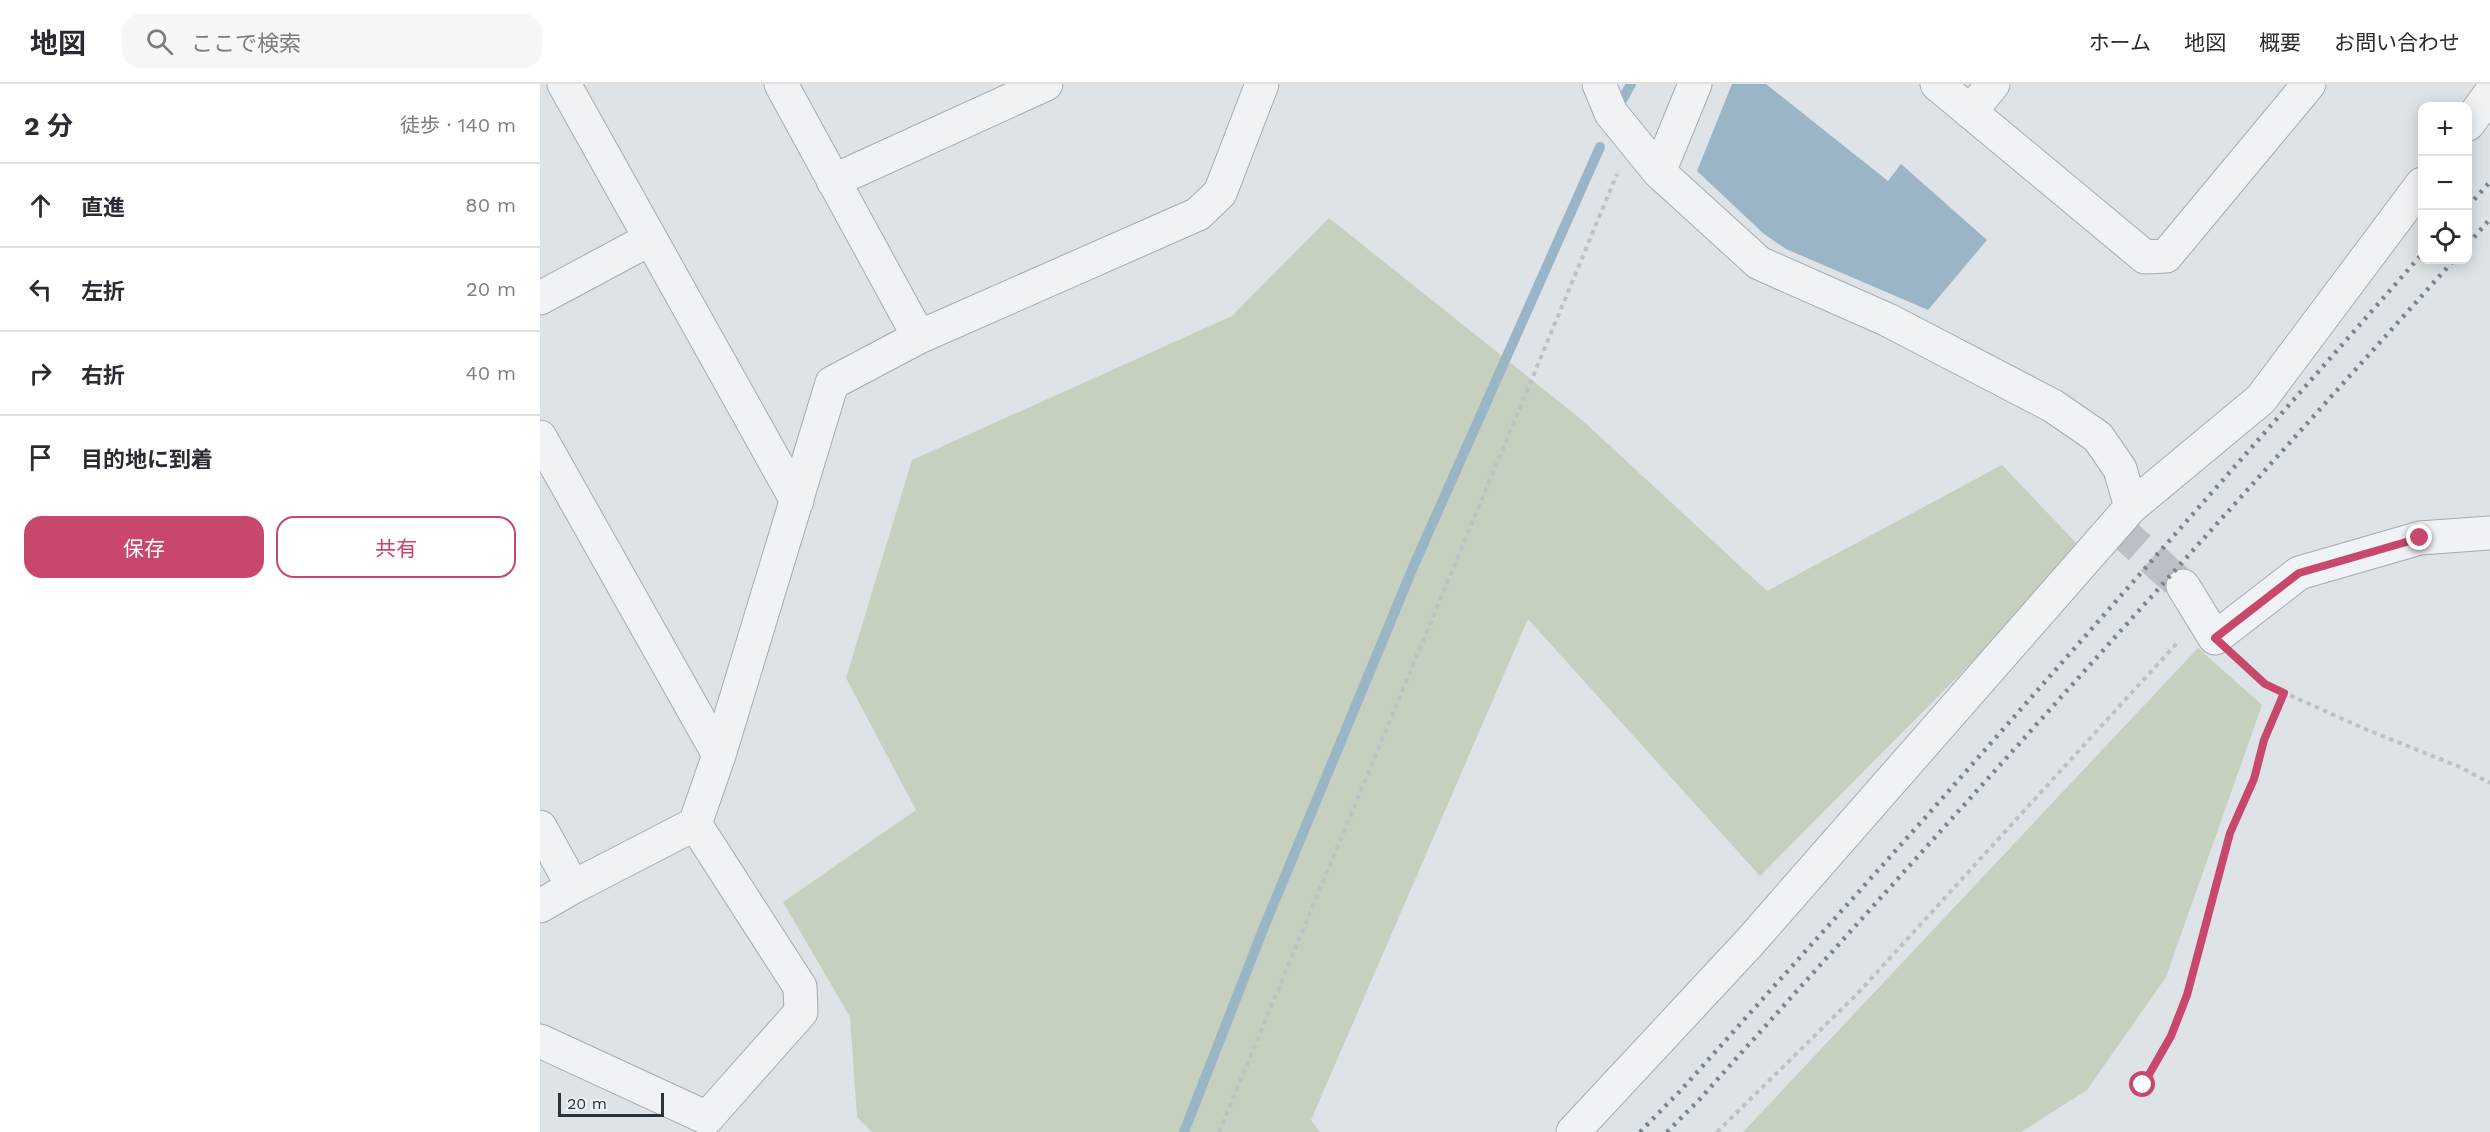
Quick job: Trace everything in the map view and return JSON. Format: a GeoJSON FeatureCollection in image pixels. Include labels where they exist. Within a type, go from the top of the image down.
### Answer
{"type":"FeatureCollection","features":[{"type":"Feature","properties":{"kind":"street"},"geometry":{"type":"LineString","coordinates":[[564,84],[797,501]]}},
{"type":"Feature","properties":{"kind":"street"},"geometry":{"type":"LineString","coordinates":[[781,84],[919,337]]}},
{"type":"Feature","properties":{"kind":"street"},"geometry":{"type":"LineString","coordinates":[[833,181],[1046,84]]}},
{"type":"Feature","properties":{"kind":"street"},"geometry":{"type":"LineString","coordinates":[[540,906],[695,824],[719,755],[832,383],[919,337],[1198,214],[1220,193],[1262,84]]}},
{"type":"Feature","properties":{"kind":"street"},"geometry":{"type":"LineString","coordinates":[[1599,84],[1611,113],[1659,172],[1759,263],[1888,320],[2053,406],[2098,437],[2120,469],[2131,507]]}},
{"type":"Feature","properties":{"kind":"street"},"geometry":{"type":"LineString","coordinates":[[1659,172],[1695,84]]}},
{"type":"Feature","properties":{"kind":"street"},"geometry":{"type":"LineString","coordinates":[[1936,84],[2145,257],[2166,255],[2309,84]]}},
{"type":"Feature","properties":{"kind":"street"},"geometry":{"type":"LineString","coordinates":[[1970,112],[1993,84]]}},
{"type":"Feature","properties":{"kind":"street"},"geometry":{"type":"LineString","coordinates":[[2472,119],[2490,94]]}},
{"type":"Feature","properties":{"kind":"street"},"geometry":{"type":"LineString","coordinates":[[1574,1132],[1749,943],[2131,507],[2261,399],[2418,189]]}},
{"type":"Feature","properties":{"kind":"street"},"geometry":{"type":"LineString","coordinates":[[540,298],[650,239]]}},
{"type":"Feature","properties":{"kind":"street"},"geometry":{"type":"LineString","coordinates":[[540,437],[719,755]]}},
{"type":"Feature","properties":{"kind":"street"},"geometry":{"type":"LineString","coordinates":[[2183,586],[2209,628],[2299,573],[2420,538],[2490,533]]}},
{"type":"Feature","properties":{"kind":"street"},"geometry":{"type":"LineString","coordinates":[[540,1041],[707,1118],[801,1012],[800,987],[695,824]]}},
{"type":"Feature","properties":{"kind":"street"},"geometry":{"type":"LineString","coordinates":[[540,827],[573,887]]}},
{"type":"Feature","properties":{"kind":"path"},"geometry":{"type":"LineString","coordinates":[[1219,1132],[1612,187],[1634,142]]}},
{"type":"Feature","properties":{"kind":"path"},"geometry":{"type":"LineString","coordinates":[[1717,1132],[1859,992],[2154,666],[2209,628],[2265,684],[2364,729],[2460,766],[2490,783]]}},
{"type":"Feature","properties":{"kind":"path"},"geometry":{"type":"LineString","coordinates":[[2143,1085],[2171,1036],[2187,995],[2230,833],[2254,779],[2264,740],[2284,693]]}},
{"type":"Feature","properties":{"kind":"green space"},"geometry":{"type":"Polygon","coordinates":[[[1329,218],[1582,420],[1767,591],[2002,465],[2083,550],[1760,876],[1528,619],[1311,1120],[1320,1132],[872,1132],[857,1117],[850,1017],[783,902],[916,810],[846,678],[912,460],[1232,316],[1329,218]]]}},
{"type":"Feature","properties":{"kind":"green space"},"geometry":{"type":"Polygon","coordinates":[[[2198,648],[2262,705],[2166,977],[2087,1090],[2021,1132],[1743,1132],[2198,648]]]}},
{"type":"Feature","properties":{"kind":"water"},"geometry":{"type":"Polygon","coordinates":[[[1732,84],[1766,84],[1888,181],[1901,164],[1987,240],[1928,310],[1786,249],[1764,234],[1697,171],[1732,84]]]}},
{"type":"Feature","properties":{"kind":"waterway"},"geometry":{"type":"LineString","coordinates":[[1621,102],[1631,84]]}},
{"type":"Feature","properties":{"kind":"waterway"},"geometry":{"type":"LineString","coordinates":[[1184,1132],[1264,927],[1414,565],[1600,147]]}},
{"type":"Feature","properties":{"kind":"tunnel"},"geometry":{"type":"LineString","coordinates":[[2115,526],[2183,586]]}},
{"type":"Feature","properties":{"kind":"railway"},"geometry":{"type":"LineString","coordinates":[[2472,202],[2490,182]]}},
{"type":"Feature","properties":{"kind":"railway"},"geometry":{"type":"LineString","coordinates":[[2472,239],[2490,219]]}},
{"type":"Feature","properties":{"kind":"railway"},"geometry":{"type":"LineString","coordinates":[[1640,1132],[1682,1089],[1932,810],[2418,259]]}},
{"type":"Feature","properties":{"kind":"railway"},"geometry":{"type":"LineString","coordinates":[[1667,1132],[1698,1101],[2450,264]]}},
{"type":"Feature","properties":{"kind":"route"},"geometry":{"type":"LineString","coordinates":[[2143,1085],[2171,1036],[2187,995],[2230,833],[2254,779],[2264,740],[2284,693],[2265,684],[2215,638],[2299,573],[2420,538]]}}]}
